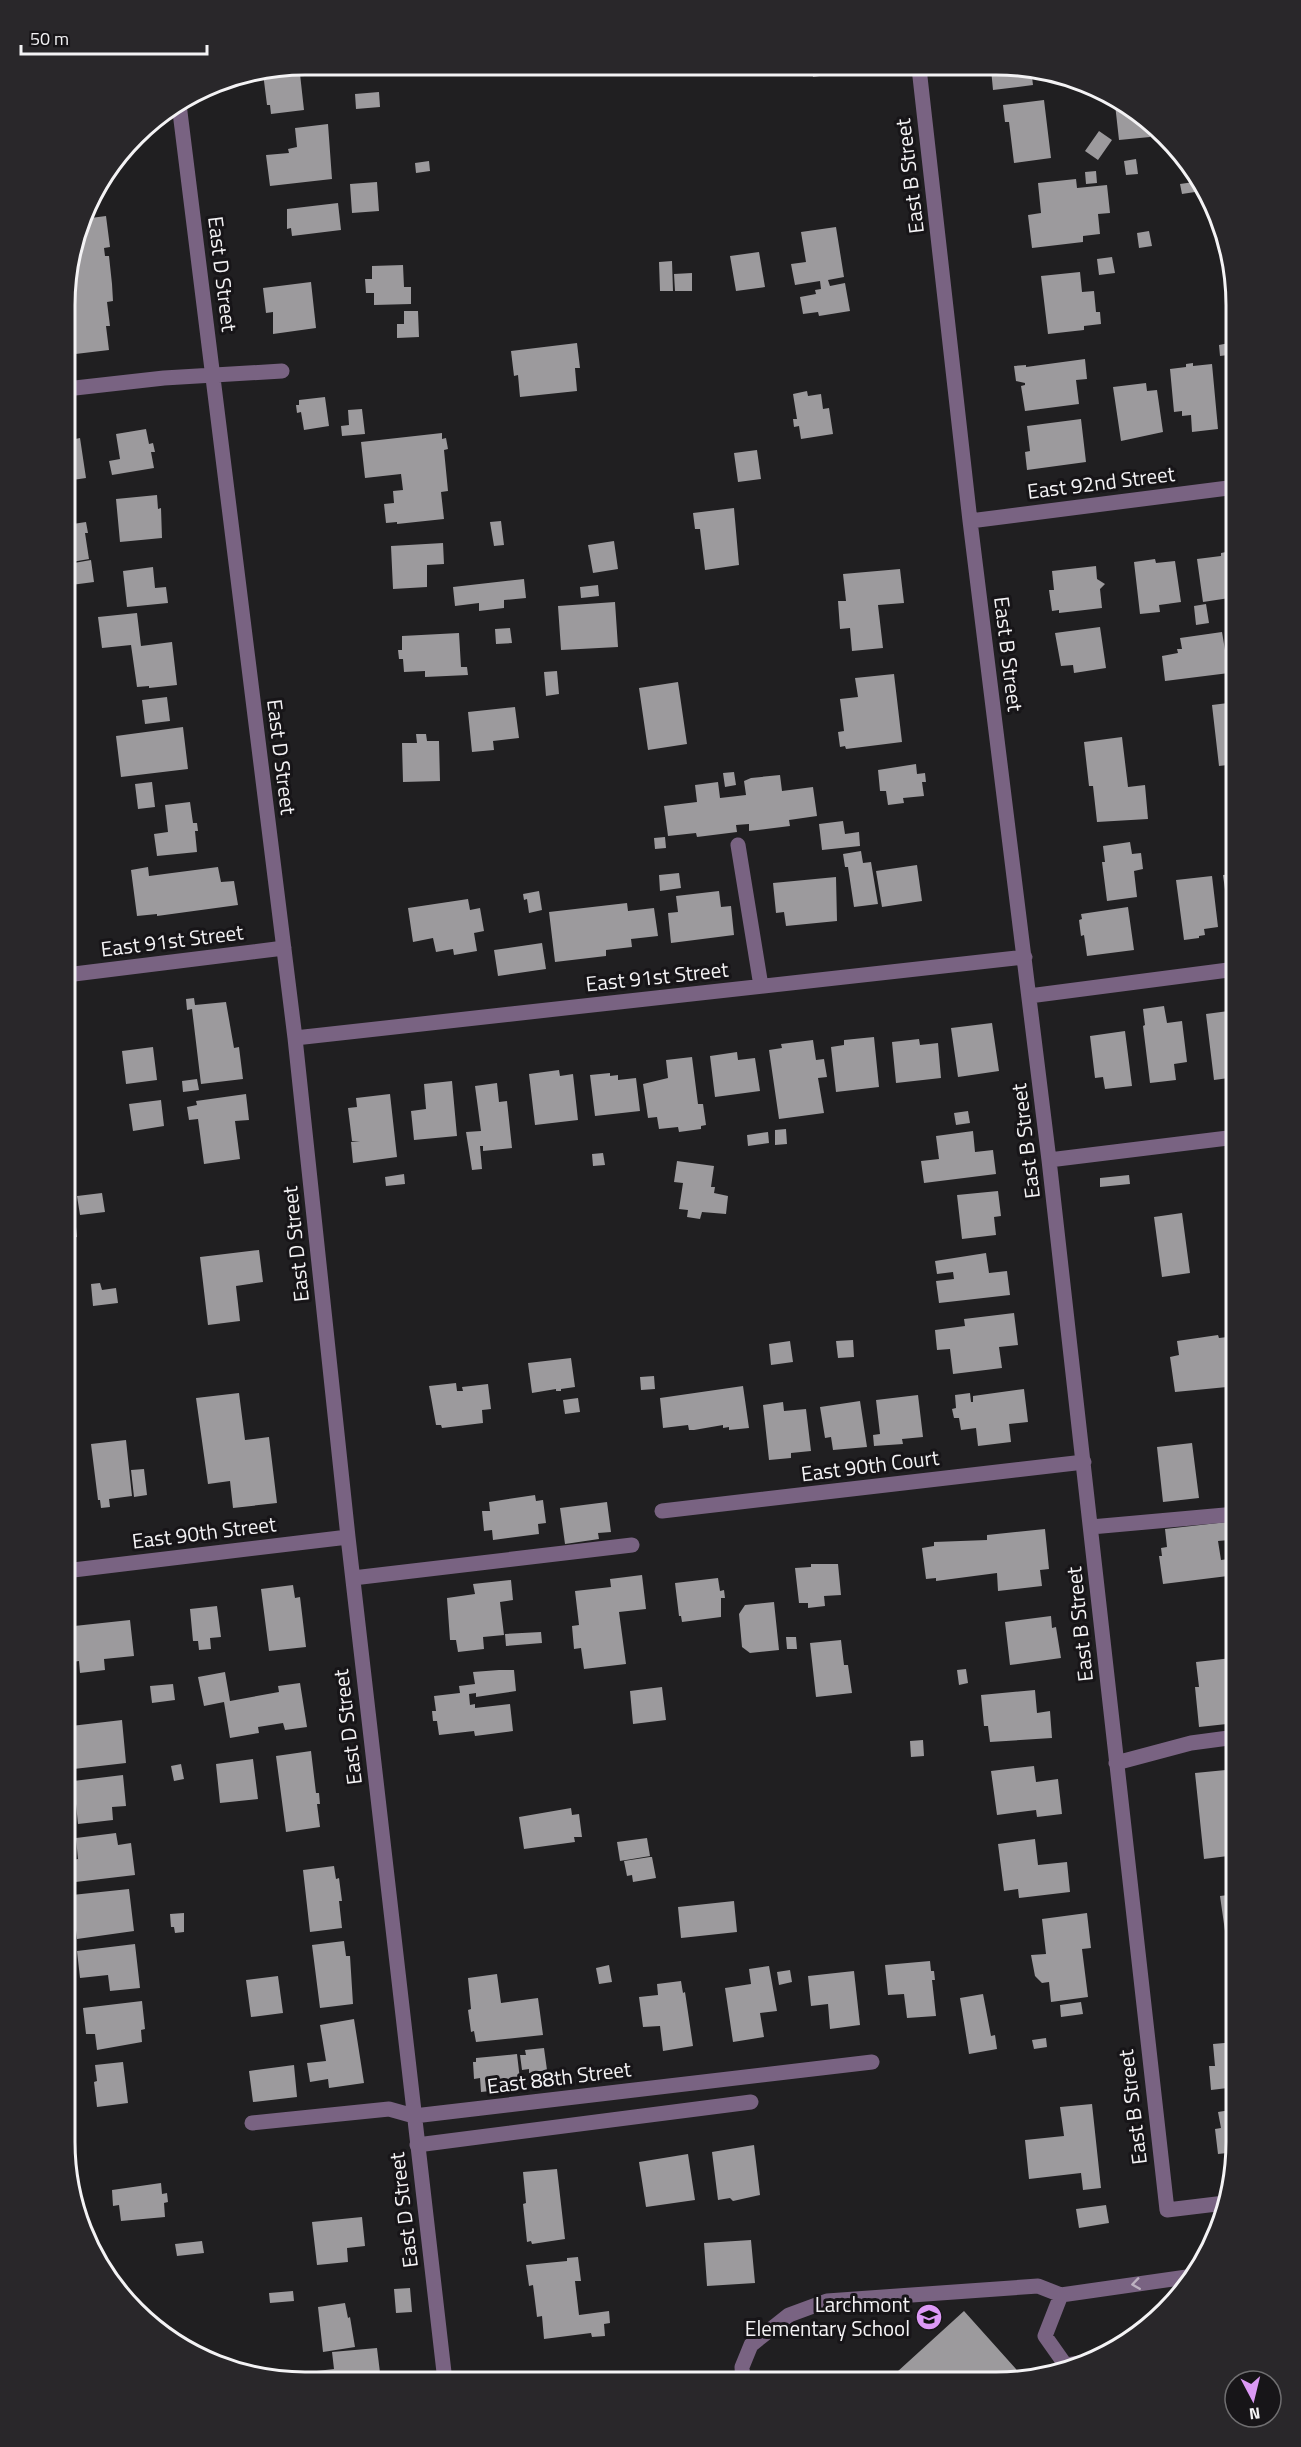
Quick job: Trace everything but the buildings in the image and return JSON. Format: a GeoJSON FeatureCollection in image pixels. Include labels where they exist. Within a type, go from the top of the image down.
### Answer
{"type":"FeatureCollection","features":[{"type":"Feature","properties":{"kind":"street","name":"East B Street"},"geometry":{"type":"LineString","coordinates":[[920,75],[970,520],[1025,957],[1084,1462],[1167,2210],[1217,2204]]}},
{"type":"Feature","properties":{"kind":"street","name":"East D Street"},"geometry":{"type":"LineString","coordinates":[[180,112],[295,1038],[352,1578],[444,2372]]}},
{"type":"Feature","properties":{"kind":"street"},"geometry":{"type":"LineString","coordinates":[[75,388],[164,378],[213,377],[282,371]]}},
{"type":"Feature","properties":{"kind":"street","name":"East 92nd Street"},"geometry":{"type":"LineString","coordinates":[[970,520],[1226,488]]}},
{"type":"Feature","properties":{"kind":"street"},"geometry":{"type":"LineString","coordinates":[[738,845],[760,986]]}},
{"type":"Feature","properties":{"kind":"street","name":"East 91st Street"},"geometry":{"type":"LineString","coordinates":[[75,974],[284,948]]}},
{"type":"Feature","properties":{"kind":"street","name":"East 91st Street"},"geometry":{"type":"LineString","coordinates":[[295,1038],[1025,957]]}},
{"type":"Feature","properties":{"kind":"street"},"geometry":{"type":"LineString","coordinates":[[1029,996],[1226,970]]}},
{"type":"Feature","properties":{"kind":"street"},"geometry":{"type":"LineString","coordinates":[[1049,1160],[1226,1138]]}},
{"type":"Feature","properties":{"kind":"street","name":"East 90th Court"},"geometry":{"type":"LineString","coordinates":[[662,1511],[1084,1462]]}},
{"type":"Feature","properties":{"kind":"street"},"geometry":{"type":"LineString","coordinates":[[1091,1527],[1226,1515]]}},
{"type":"Feature","properties":{"kind":"street","name":"East 90th Street"},"geometry":{"type":"LineString","coordinates":[[75,1570],[348,1537]]}},
{"type":"Feature","properties":{"kind":"street"},"geometry":{"type":"LineString","coordinates":[[352,1578],[632,1545]]}},
{"type":"Feature","properties":{"kind":"street"},"geometry":{"type":"LineString","coordinates":[[1116,1762],[1191,1743],[1226,1738]]}},
{"type":"Feature","properties":{"kind":"street","name":"East 88th Street"},"geometry":{"type":"LineString","coordinates":[[252,2123],[388,2109],[414,2116],[872,2062]]}},
{"type":"Feature","properties":{"kind":"street"},"geometry":{"type":"LineString","coordinates":[[417,2145],[751,2102]]}},
{"type":"Feature","properties":{"kind":"street"},"geometry":{"type":"LineString","coordinates":[[742,2372],[742,2367],[751,2345],[789,2315],[827,2301],[1038,2286],[1061,2295],[1181,2278]]}},
{"type":"Feature","properties":{"kind":"street"},"geometry":{"type":"LineString","coordinates":[[1061,2295],[1045,2336],[1063,2362]]}},
{"type":"Feature","properties":{"kind":"place","name":"Larchmont Elementary School"},"geometry":{"type":"Point","coordinates":[929,2317]}}]}
